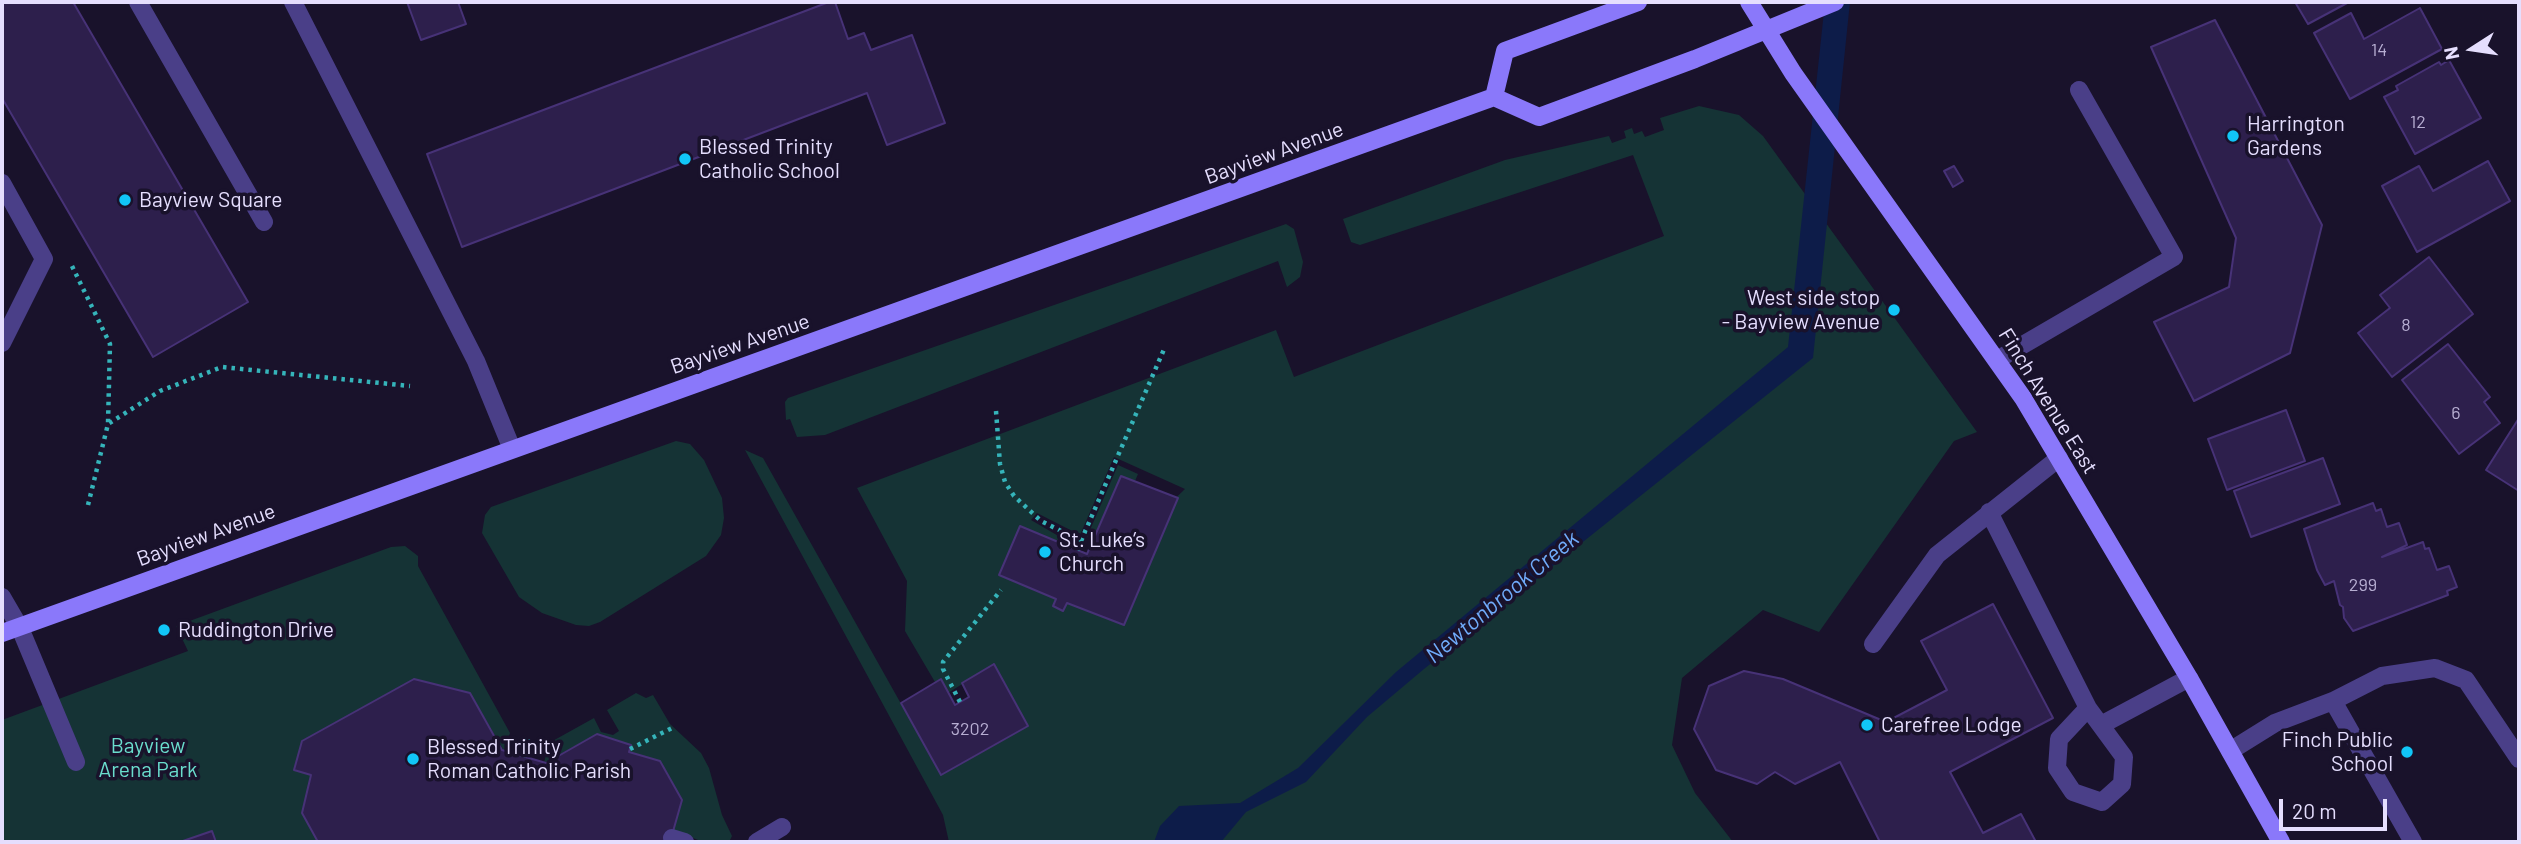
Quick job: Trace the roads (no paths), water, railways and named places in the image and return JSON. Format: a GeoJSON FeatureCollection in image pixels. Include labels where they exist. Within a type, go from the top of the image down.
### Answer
{"type":"FeatureCollection","features":[{"type":"Feature","properties":{"kind":"main road"},"geometry":{"type":"LineString","coordinates":[[1638,2],[1505,51],[1494,97],[1539,117],[1835,2]]}},
{"type":"Feature","properties":{"kind":"main road","name":"Finch Avenue East"},"geometry":{"type":"LineString","coordinates":[[1749,2],[1793,73],[1997,360],[2059,458],[2189,678],[2281,842]]}},
{"type":"Feature","properties":{"kind":"main road","name":"Bayview Avenue"},"geometry":{"type":"LineString","coordinates":[[2,634],[512,449],[1101,241],[1494,97]]}},
{"type":"Feature","properties":{"kind":"street"},"geometry":{"type":"LineString","coordinates":[[138,2],[264,222]]}},
{"type":"Feature","properties":{"kind":"street"},"geometry":{"type":"LineString","coordinates":[[293,2],[476,362],[512,449]]}},
{"type":"Feature","properties":{"kind":"street"},"geometry":{"type":"LineString","coordinates":[[1997,360],[2174,257],[2079,90]]}},
{"type":"Feature","properties":{"kind":"street"},"geometry":{"type":"LineString","coordinates":[[2,183],[44,259],[2,343]]}},
{"type":"Feature","properties":{"kind":"street"},"geometry":{"type":"LineString","coordinates":[[1873,644],[1937,555],[2059,458]]}},
{"type":"Feature","properties":{"kind":"street"},"geometry":{"type":"LineString","coordinates":[[1989,512],[2088,708],[2124,757],[2122,785],[2102,802],[2073,792],[2057,768],[2059,738],[2088,708]]}},
{"type":"Feature","properties":{"kind":"street"},"geometry":{"type":"LineString","coordinates":[[2,597],[20,628],[46,697],[76,762]]}},
{"type":"Feature","properties":{"kind":"street"},"geometry":{"type":"LineString","coordinates":[[2230,751],[2275,723],[2333,701],[2382,676],[2435,668],[2466,680],[2519,759]]}},
{"type":"Feature","properties":{"kind":"street"},"geometry":{"type":"LineString","coordinates":[[2101,725],[2189,678]]}},
{"type":"Feature","properties":{"kind":"street"},"geometry":{"type":"LineString","coordinates":[[2333,701],[2413,842]]}},
{"type":"Feature","properties":{"kind":"street"},"geometry":{"type":"LineString","coordinates":[[757,842],[782,827]]}},
{"type":"Feature","properties":{"kind":"water","name":"Newtonbrook Creek"},"geometry":{"type":"Polygon","coordinates":[[[1825,2],[1850,2],[1813,358],[1424,669],[1367,717],[1306,782],[1246,812],[1221,842],[1154,842],[1160,826],[1179,806],[1240,803],[1298,768],[1396,672],[1788,347],[1825,2]]]}},
{"type":"Feature","properties":{"kind":"place","name":"Harrington Gardens"},"geometry":{"type":"Point","coordinates":[2233,136]}},
{"type":"Feature","properties":{"kind":"place","name":"Blessed Trinity Catholic School"},"geometry":{"type":"Point","coordinates":[685,159]}},
{"type":"Feature","properties":{"kind":"place","name":"Bayview Square"},"geometry":{"type":"Point","coordinates":[125,200]}},
{"type":"Feature","properties":{"kind":"place","name":"West side stop - Bayview Avenue"},"geometry":{"type":"Point","coordinates":[1894,310]}},
{"type":"Feature","properties":{"kind":"place","name":"St. Luke’s Church"},"geometry":{"type":"Point","coordinates":[1045,552]}},
{"type":"Feature","properties":{"kind":"place","name":"Ruddington Drive"},"geometry":{"type":"Point","coordinates":[164,630]}},
{"type":"Feature","properties":{"kind":"place","name":"Carefree Lodge"},"geometry":{"type":"Point","coordinates":[1867,725]}},
{"type":"Feature","properties":{"kind":"place","name":"Finch Public School"},"geometry":{"type":"Point","coordinates":[2407,752]}},
{"type":"Feature","properties":{"kind":"place","name":"Blessed Trinity Roman Catholic Parish"},"geometry":{"type":"Point","coordinates":[413,759]}},
{"type":"Feature","properties":{"kind":"park label","name":"Bayview Arena Park"},"geometry":{"type":"Point","coordinates":[148,758]}}]}
